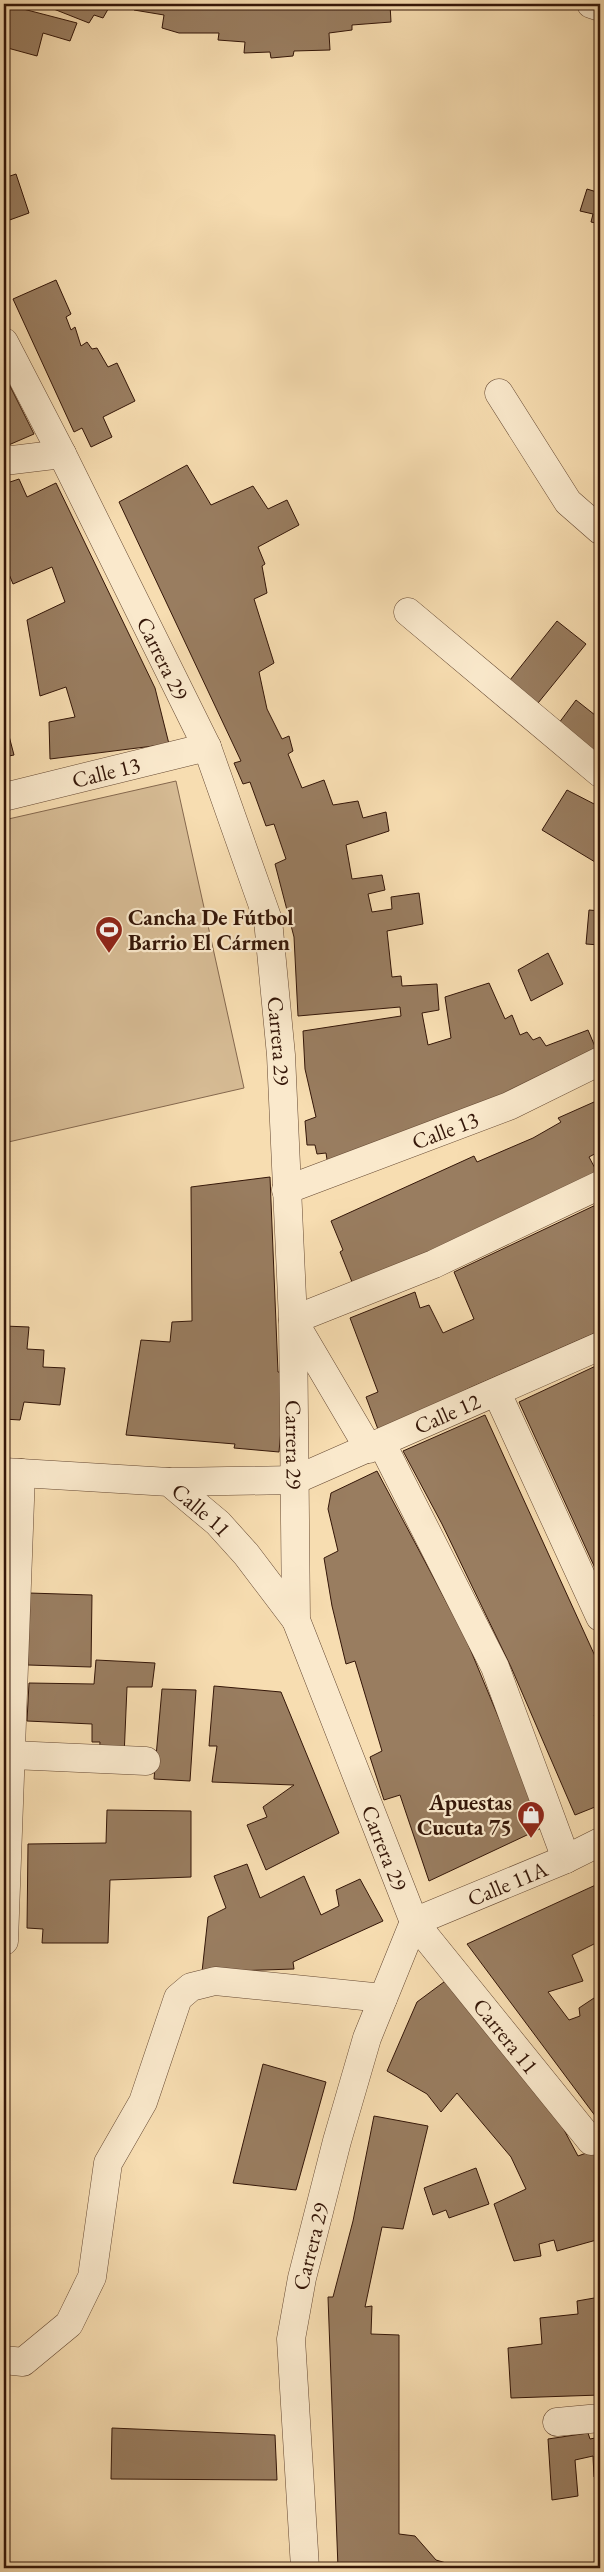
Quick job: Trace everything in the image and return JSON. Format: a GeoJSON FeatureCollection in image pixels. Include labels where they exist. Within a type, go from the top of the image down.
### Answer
{"type":"FeatureCollection","features":[{"type":"Feature","properties":{"kind":"street"},"geometry":{"type":"LineString","coordinates":[[591,4],[600,7]]}},
{"type":"Feature","properties":{"kind":"street","name":"Carrera 29"},"geometry":{"type":"LineString","coordinates":[[4,342],[62,454],[207,747],[268,920],[281,1055],[293,1320],[296,1620],[414,1922],[367,2038],[336,2140],[302,2278],[291,2339],[305,2568]]}},
{"type":"Feature","properties":{"kind":"street"},"geometry":{"type":"LineString","coordinates":[[499,393],[568,502],[600,530]]}},
{"type":"Feature","properties":{"kind":"street"},"geometry":{"type":"LineString","coordinates":[[4,461],[62,454]]}},
{"type":"Feature","properties":{"kind":"street"},"geometry":{"type":"LineString","coordinates":[[408,612],[600,773]]}},
{"type":"Feature","properties":{"kind":"street","name":"Calle 13"},"geometry":{"type":"LineString","coordinates":[[4,796],[207,747]]}},
{"type":"Feature","properties":{"kind":"street","name":"Calle 13"},"geometry":{"type":"LineString","coordinates":[[286,1190],[509,1106],[600,1061]]}},
{"type":"Feature","properties":{"kind":"street"},"geometry":{"type":"LineString","coordinates":[[566,1859],[494,1668],[376,1446],[293,1320],[434,1264],[600,1185]]}},
{"type":"Feature","properties":{"kind":"street","name":"Calle 12"},"geometry":{"type":"LineString","coordinates":[[295,1480],[497,1393],[600,1346]]}},
{"type":"Feature","properties":{"kind":"street"},"geometry":{"type":"LineString","coordinates":[[497,1393],[599,1611]]}},
{"type":"Feature","properties":{"kind":"street"},"geometry":{"type":"LineString","coordinates":[[4,1941],[12,1755],[12,1472]]}},
{"type":"Feature","properties":{"kind":"street","name":"Calle 11"},"geometry":{"type":"LineString","coordinates":[[12,1472],[169,1482],[218,1523],[246,1554],[296,1620]]}},
{"type":"Feature","properties":{"kind":"street"},"geometry":{"type":"LineString","coordinates":[[169,1482],[295,1480]]}},
{"type":"Feature","properties":{"kind":"street"},"geometry":{"type":"LineString","coordinates":[[12,1755],[146,1761]]}},
{"type":"Feature","properties":{"kind":"street","name":"Calle 11A"},"geometry":{"type":"LineString","coordinates":[[414,1922],[566,1859],[600,1842]]}},
{"type":"Feature","properties":{"kind":"street","name":"Carrera 11"},"geometry":{"type":"LineString","coordinates":[[414,1922],[590,2141],[600,2137]]}},
{"type":"Feature","properties":{"kind":"street"},"geometry":{"type":"LineString","coordinates":[[4,2360],[23,2362],[69,2324],[92,2277],[108,2163],[144,2102],[178,1998],[192,1987],[215,1981],[383,1998]]}},
{"type":"Feature","properties":{"kind":"street"},"geometry":{"type":"LineString","coordinates":[[557,2422],[600,2418]]}},
{"type":"Feature","properties":{"kind":"shaded area","name":"Cancha De Fútbol Barrio El Cármen"},"geometry":{"type":"Polygon","coordinates":[[[176,781],[244,1088],[4,1143],[4,820],[176,781]]]}},
{"type":"Feature","properties":{"kind":"building"},"geometry":{"type":"Polygon","coordinates":[[[4,4],[77,23],[70,41],[43,33],[37,56],[4,47],[4,4]]]}},
{"type":"Feature","properties":{"kind":"building"},"geometry":{"type":"Polygon","coordinates":[[[41,4],[111,4],[103,18],[94,15],[89,23],[41,4]]]}},
{"type":"Feature","properties":{"kind":"building"},"geometry":{"type":"Polygon","coordinates":[[[136,4],[390,4],[391,22],[352,25],[352,30],[329,33],[330,50],[294,51],[293,56],[271,58],[270,52],[244,53],[245,42],[218,40],[219,33],[179,33],[162,28],[164,15],[134,10],[136,4]]]}},
{"type":"Feature","properties":{"kind":"building"},"geometry":{"type":"Polygon","coordinates":[[[16,174],[29,213],[4,222],[4,178],[16,174]]]}},
{"type":"Feature","properties":{"kind":"building"},"geometry":{"type":"Polygon","coordinates":[[[587,189],[600,193],[600,224],[591,222],[593,214],[580,211],[587,189]]]}},
{"type":"Feature","properties":{"kind":"building"},"geometry":{"type":"Polygon","coordinates":[[[56,280],[71,314],[66,317],[71,330],[75,327],[81,346],[87,342],[92,349],[97,348],[108,367],[117,363],[135,401],[103,417],[112,437],[91,447],[82,428],[74,432],[13,299],[56,280]]]}},
{"type":"Feature","properties":{"kind":"building"},"geometry":{"type":"Polygon","coordinates":[[[4,374],[34,434],[4,447],[4,374]]]}},
{"type":"Feature","properties":{"kind":"building"},"geometry":{"type":"Polygon","coordinates":[[[187,465],[211,505],[253,486],[268,509],[287,500],[299,525],[258,547],[265,564],[262,566],[267,593],[254,599],[274,663],[259,672],[267,709],[282,739],[289,736],[293,751],[288,754],[302,788],[324,780],[333,805],[358,801],[363,818],[386,812],[389,831],[346,845],[352,879],[382,875],[385,890],[368,894],[372,912],[392,909],[391,897],[419,893],[423,924],[387,931],[392,977],[401,976],[402,986],[437,984],[439,1010],[422,1013],[428,1045],[451,1038],[445,997],[489,983],[505,1019],[512,1015],[520,1035],[527,1032],[533,1040],[540,1037],[546,1046],[588,1030],[599,1056],[328,1166],[326,1153],[317,1154],[315,1145],[307,1145],[305,1121],[316,1117],[305,1069],[303,1031],[401,1016],[400,1007],[298,1016],[294,937],[275,864],[286,859],[274,824],[266,826],[250,782],[243,784],[234,763],[241,761],[119,502],[187,465]]]}},
{"type":"Feature","properties":{"kind":"building"},"geometry":{"type":"Polygon","coordinates":[[[19,479],[27,497],[56,483],[155,688],[169,744],[50,759],[49,722],[75,717],[66,687],[40,696],[27,620],[65,602],[52,567],[13,584],[4,562],[4,484],[19,479]]]}},
{"type":"Feature","properties":{"kind":"building"},"geometry":{"type":"Polygon","coordinates":[[[557,621],[586,644],[534,708],[506,685],[557,621]]]}},
{"type":"Feature","properties":{"kind":"building"},"geometry":{"type":"Polygon","coordinates":[[[576,700],[600,719],[600,761],[556,727],[576,700]]]}},
{"type":"Feature","properties":{"kind":"building"},"geometry":{"type":"Polygon","coordinates":[[[4,717],[14,755],[4,757],[4,717]]]}},
{"type":"Feature","properties":{"kind":"building"},"geometry":{"type":"Polygon","coordinates":[[[567,790],[600,807],[600,865],[542,830],[567,790]]]}},
{"type":"Feature","properties":{"kind":"building"},"geometry":{"type":"Polygon","coordinates":[[[589,910],[600,911],[600,945],[586,944],[589,910]]]}},
{"type":"Feature","properties":{"kind":"building"},"geometry":{"type":"Polygon","coordinates":[[[548,953],[563,984],[531,1001],[518,970],[548,953]]]}},
{"type":"Feature","properties":{"kind":"building"},"geometry":{"type":"Polygon","coordinates":[[[594,1102],[600,1118],[600,1151],[589,1157],[597,1172],[354,1287],[340,1252],[343,1250],[331,1221],[474,1156],[477,1162],[533,1138],[561,1122],[558,1118],[594,1102]]]}},
{"type":"Feature","properties":{"kind":"building"},"geometry":{"type":"Polygon","coordinates":[[[270,1177],[278,1372],[286,1373],[279,1452],[234,1448],[235,1444],[126,1435],[141,1340],[170,1342],[172,1322],[192,1321],[191,1187],[270,1177]]]}},
{"type":"Feature","properties":{"kind":"building"},"geometry":{"type":"Polygon","coordinates":[[[600,1203],[600,1331],[472,1387],[379,1432],[366,1397],[378,1392],[350,1318],[415,1292],[420,1308],[429,1305],[443,1333],[474,1319],[454,1272],[600,1203]]]}},
{"type":"Feature","properties":{"kind":"building"},"geometry":{"type":"Polygon","coordinates":[[[4,1326],[29,1327],[27,1349],[44,1350],[43,1367],[65,1368],[60,1405],[24,1402],[20,1420],[4,1419],[4,1326]]]}},
{"type":"Feature","properties":{"kind":"building"},"geometry":{"type":"Polygon","coordinates":[[[600,1364],[600,1579],[519,1402],[600,1364]]]}},
{"type":"Feature","properties":{"kind":"building"},"geometry":{"type":"Polygon","coordinates":[[[485,1415],[600,1667],[600,1712],[594,1715],[600,1727],[600,1805],[575,1815],[511,1667],[442,1524],[403,1451],[485,1415]]]}},
{"type":"Feature","properties":{"kind":"building"},"geometry":{"type":"Polygon","coordinates":[[[377,1471],[466,1639],[544,1827],[429,1881],[400,1795],[384,1800],[370,1757],[382,1751],[355,1661],[346,1664],[332,1606],[324,1558],[338,1551],[328,1509],[331,1493],[377,1471]]]}},
{"type":"Feature","properties":{"kind":"building"},"geometry":{"type":"Polygon","coordinates":[[[29,1593],[92,1595],[91,1667],[28,1665],[29,1593]]]}},
{"type":"Feature","properties":{"kind":"building"},"geometry":{"type":"Polygon","coordinates":[[[96,1660],[155,1663],[152,1687],[127,1687],[124,1757],[99,1757],[100,1742],[92,1742],[92,1724],[27,1721],[29,1683],[94,1684],[96,1660]]]}},
{"type":"Feature","properties":{"kind":"building"},"geometry":{"type":"Polygon","coordinates":[[[214,1686],[281,1692],[339,1833],[266,1870],[247,1825],[267,1817],[263,1807],[294,1785],[212,1782],[217,1746],[209,1746],[214,1686]]]}},
{"type":"Feature","properties":{"kind":"building"},"geometry":{"type":"Polygon","coordinates":[[[162,1689],[196,1690],[190,1781],[154,1779],[162,1689]]]}},
{"type":"Feature","properties":{"kind":"building"},"geometry":{"type":"Polygon","coordinates":[[[107,1810],[191,1811],[191,1877],[110,1880],[108,1943],[42,1943],[43,1929],[27,1928],[28,1844],[106,1843],[107,1810]]]}},
{"type":"Feature","properties":{"kind":"building"},"geometry":{"type":"Polygon","coordinates":[[[247,1864],[260,1898],[304,1876],[321,1915],[339,1906],[336,1890],[360,1879],[383,1921],[293,1962],[294,1969],[202,1972],[208,1917],[226,1908],[214,1876],[247,1864]]]}},
{"type":"Feature","properties":{"kind":"building"},"geometry":{"type":"Polygon","coordinates":[[[600,1883],[600,1941],[572,1955],[583,1981],[548,1992],[569,2020],[580,2016],[579,2008],[594,1998],[600,2024],[599,2121],[467,1944],[600,1883]]]}},
{"type":"Feature","properties":{"kind":"building"},"geometry":{"type":"Polygon","coordinates":[[[448,1979],[563,2128],[578,2156],[600,2148],[600,2239],[557,2251],[554,2240],[539,2244],[541,2256],[514,2261],[494,2204],[526,2189],[511,2157],[457,2093],[441,2112],[427,2094],[387,2071],[417,2002],[448,1979]]]}},
{"type":"Feature","properties":{"kind":"building"},"geometry":{"type":"Polygon","coordinates":[[[263,2064],[326,2082],[296,2190],[233,2183],[263,2064]]]}},
{"type":"Feature","properties":{"kind":"building"},"geometry":{"type":"Polygon","coordinates":[[[374,2116],[428,2126],[403,2229],[382,2227],[365,2307],[372,2306],[371,2334],[399,2335],[399,2534],[415,2536],[436,2560],[463,2568],[338,2568],[328,2297],[333,2297],[353,2221],[374,2116]]]}},
{"type":"Feature","properties":{"kind":"building"},"geometry":{"type":"Polygon","coordinates":[[[476,2168],[489,2204],[449,2218],[446,2210],[433,2215],[424,2188],[476,2168]]]}},
{"type":"Feature","properties":{"kind":"building"},"geometry":{"type":"Polygon","coordinates":[[[600,2297],[600,2395],[511,2398],[508,2348],[542,2344],[540,2318],[578,2314],[577,2301],[600,2297]]]}},
{"type":"Feature","properties":{"kind":"building"},"geometry":{"type":"Polygon","coordinates":[[[112,2428],[275,2435],[277,2480],[111,2479],[112,2428]]]}},
{"type":"Feature","properties":{"kind":"building"},"geometry":{"type":"Polygon","coordinates":[[[588,2433],[590,2439],[600,2437],[600,2477],[594,2477],[593,2456],[575,2460],[578,2496],[552,2500],[548,2439],[588,2433]]]}},
{"type":"Feature","properties":{"kind":"place","name":"Cancha De Fútbol Barrio El Cármen"},"geometry":{"type":"Point","coordinates":[109,954]}},
{"type":"Feature","properties":{"kind":"place","name":"Apuestas Cucuta 75"},"geometry":{"type":"Point","coordinates":[531,1839]}}]}
